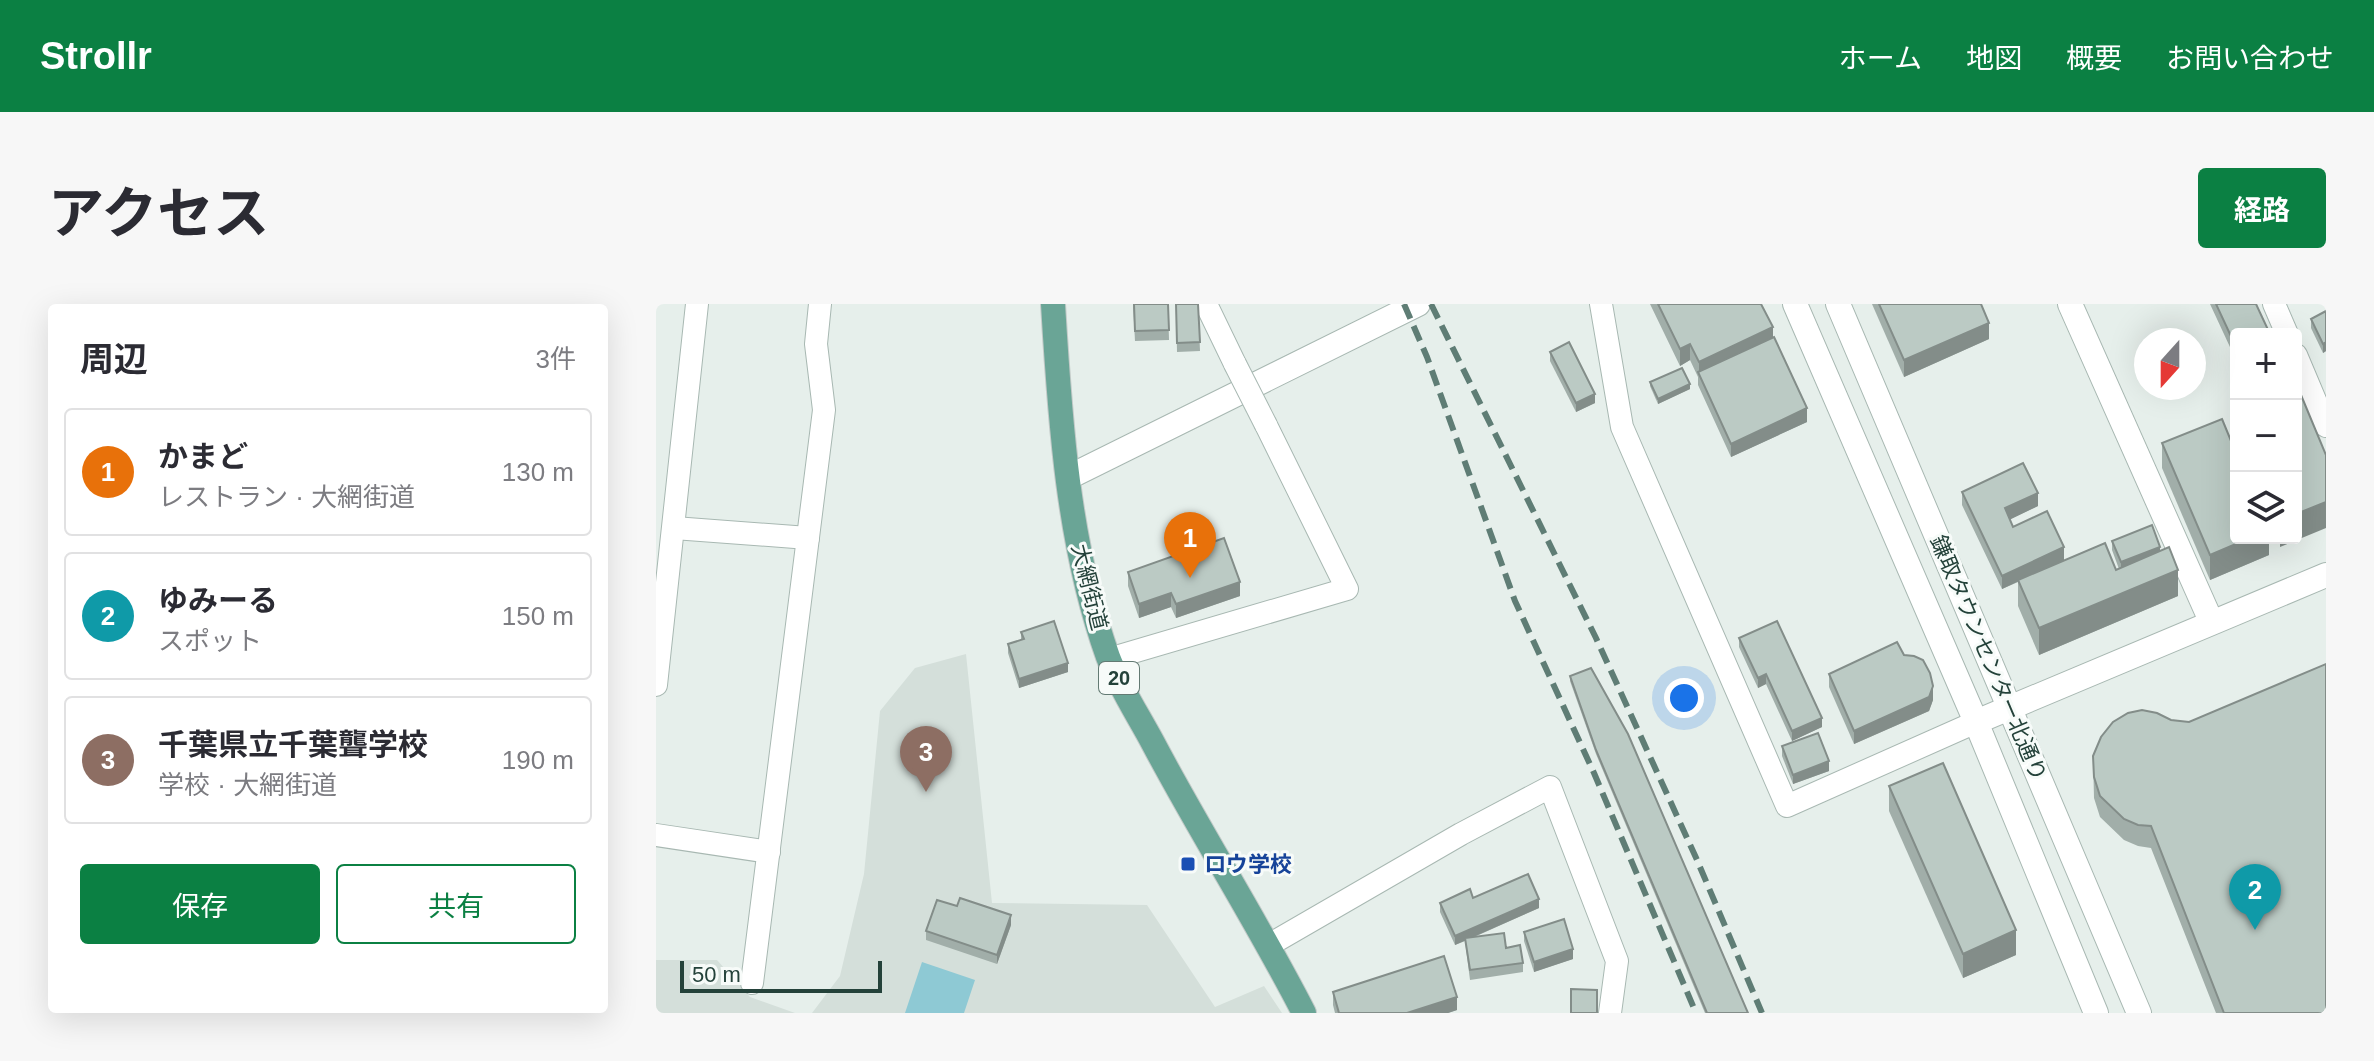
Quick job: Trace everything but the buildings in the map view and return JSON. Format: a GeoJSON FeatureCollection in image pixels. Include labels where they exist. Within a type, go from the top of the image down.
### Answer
{"type":"FeatureCollection","features":[{"type":"Feature","properties":{"kind":"main road","name":"大網街道"},"geometry":{"type":"LineString","coordinates":[[1053,304],[1069,477],[1081,562],[1109,659],[1183,800],[1269,945],[1304,1013]]}},
{"type":"Feature","properties":{"kind":"street"},"geometry":{"type":"LineString","coordinates":[[656,685],[697,304]]}},
{"type":"Feature","properties":{"kind":"street"},"geometry":{"type":"LineString","coordinates":[[752,983],[824,410],[816,344],[820,304]]}},
{"type":"Feature","properties":{"kind":"street"},"geometry":{"type":"LineString","coordinates":[[1109,659],[1347,589],[1206,304]]}},
{"type":"Feature","properties":{"kind":"street"},"geometry":{"type":"LineString","coordinates":[[1069,477],[1418,304]]}},
{"type":"Feature","properties":{"kind":"street"},"geometry":{"type":"LineString","coordinates":[[1601,304],[1622,427],[1787,806],[2211,621],[2326,575]]}},
{"type":"Feature","properties":{"kind":"street","name":"鎌取タウンセンター北通り"},"geometry":{"type":"LineString","coordinates":[[1795,304],[1976,722],[2096,1013]]}},
{"type":"Feature","properties":{"kind":"street","name":"鎌取タウンセンター北通り"},"geometry":{"type":"LineString","coordinates":[[1838,304],[2139,1013]]}},
{"type":"Feature","properties":{"kind":"street"},"geometry":{"type":"LineString","coordinates":[[2070,304],[2211,621]]}},
{"type":"Feature","properties":{"kind":"street"},"geometry":{"type":"LineString","coordinates":[[2274,304],[2284,328]]}},
{"type":"Feature","properties":{"kind":"street"},"geometry":{"type":"LineString","coordinates":[[2302,369],[2326,426]]}},
{"type":"Feature","properties":{"kind":"street"},"geometry":{"type":"LineString","coordinates":[[674,528],[808,538]]}},
{"type":"Feature","properties":{"kind":"street"},"geometry":{"type":"LineString","coordinates":[[1269,945],[1461,834],[1550,787],[1617,961],[1610,1013]]}},
{"type":"Feature","properties":{"kind":"street"},"geometry":{"type":"LineString","coordinates":[[656,835],[769,852]]}},
{"type":"Feature","properties":{"kind":"shaded area"},"geometry":{"type":"Polygon","coordinates":[[[966,654],[992,903],[1147,905],[1215,1007],[1264,986],[1282,1013],[812,1013],[840,976],[864,874],[880,711],[915,668],[966,654]]]}},
{"type":"Feature","properties":{"kind":"shaded area"},"geometry":{"type":"Polygon","coordinates":[[[656,960],[717,960],[750,997],[795,1013],[656,1013],[656,960]]]}},
{"type":"Feature","properties":{"kind":"water"},"geometry":{"type":"Polygon","coordinates":[[[922,962],[975,980],[964,1013],[905,1013],[922,962]]]}},
{"type":"Feature","properties":{"kind":"railway"},"geometry":{"type":"LineString","coordinates":[[1404,304],[1427,357],[1515,601],[1594,773],[1696,1013]]}},
{"type":"Feature","properties":{"kind":"railway"},"geometry":{"type":"LineString","coordinates":[[1431,304],[1596,638],[1697,860],[1762,1013]]}},
{"type":"Feature","properties":{"kind":"place","name":"かまど"},"geometry":{"type":"Point","coordinates":[1190,578]}},
{"type":"Feature","properties":{"kind":"place","name":"千葉県立千葉聾学校"},"geometry":{"type":"Point","coordinates":[926,792]}},
{"type":"Feature","properties":{"kind":"place","name":"ロウ学校"},"geometry":{"type":"Point","coordinates":[1188,864]}},
{"type":"Feature","properties":{"kind":"place","name":"ゆみーる"},"geometry":{"type":"Point","coordinates":[2255,930]}}]}
